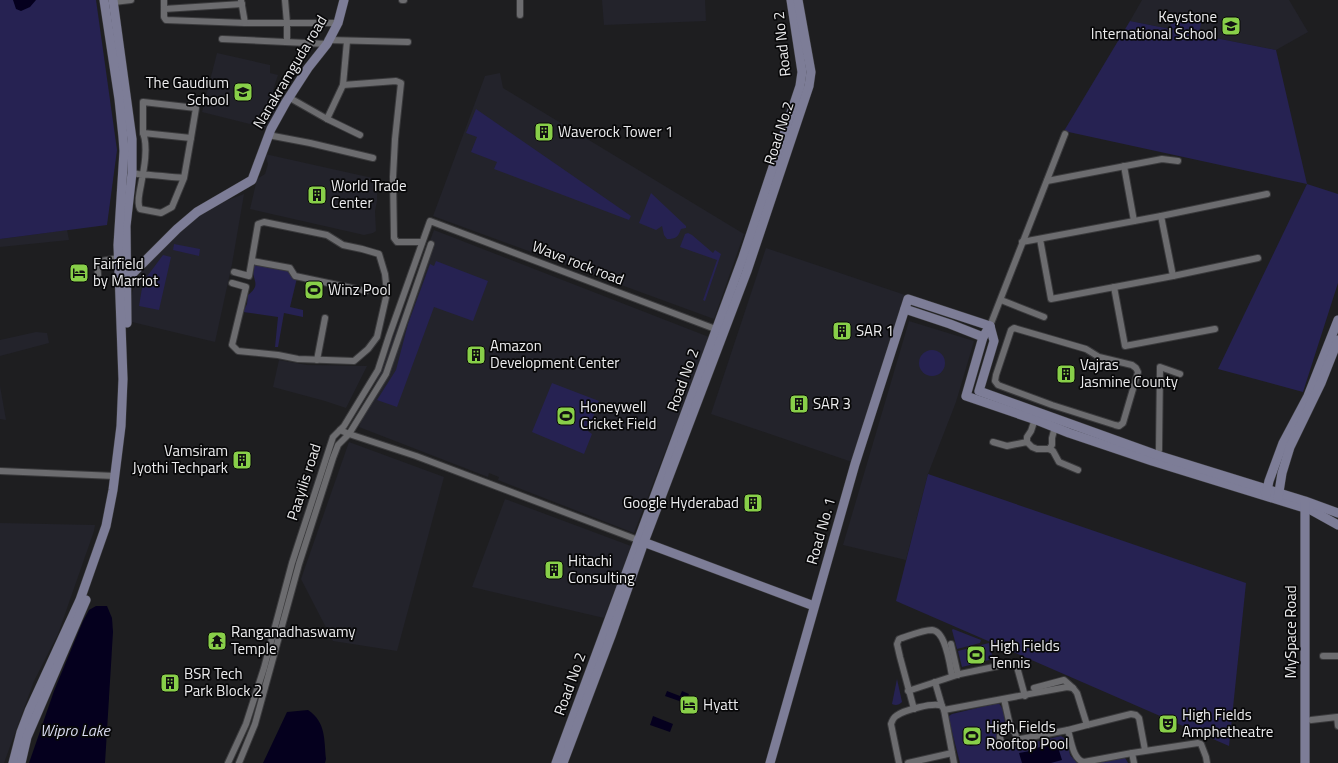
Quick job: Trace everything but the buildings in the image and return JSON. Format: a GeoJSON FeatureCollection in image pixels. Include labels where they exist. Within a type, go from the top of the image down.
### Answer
{"type":"FeatureCollection","features":[{"type":"Feature","properties":{"kind":"street"},"geometry":{"type":"LineString","coordinates":[[110,1],[131,0]]}},
{"type":"Feature","properties":{"kind":"street"},"geometry":{"type":"LineString","coordinates":[[164,0],[164,17],[166,20],[245,23],[338,23]]}},
{"type":"Feature","properties":{"kind":"street"},"geometry":{"type":"LineString","coordinates":[[285,0],[287,42]]}},
{"type":"Feature","properties":{"kind":"street","name":"Nanakramguda road"},"geometry":{"type":"LineString","coordinates":[[123,280],[168,237],[197,212],[252,180],[268,135],[308,68],[327,42],[338,23],[344,0]]}},
{"type":"Feature","properties":{"kind":"street"},"geometry":{"type":"LineString","coordinates":[[520,0],[520,15]]}},
{"type":"Feature","properties":{"kind":"street","name":"Road No 2"},"geometry":{"type":"LineString","coordinates":[[556,763],[720,330],[800,86],[802,72],[791,0]]}},
{"type":"Feature","properties":{"kind":"street","name":"Road No.2"},"geometry":{"type":"LineString","coordinates":[[747,271],[809,86],[811,72],[798,0]]}},
{"type":"Feature","properties":{"kind":"street"},"geometry":{"type":"LineString","coordinates":[[13,763],[21,732],[29,711],[80,600],[106,526],[115,476],[121,426],[123,379],[123,280],[126,226],[132,174],[132,139],[110,1]]}},
{"type":"Feature","properties":{"kind":"street"},"geometry":{"type":"LineString","coordinates":[[21,763],[28,737],[86,600],[106,545],[114,509],[122,455],[128,368],[123,280],[118,258],[118,229],[123,174],[123,137],[110,1]]}},
{"type":"Feature","properties":{"kind":"street"},"geometry":{"type":"LineString","coordinates":[[164,9],[241,2],[245,23]]}},
{"type":"Feature","properties":{"kind":"street"},"geometry":{"type":"LineString","coordinates":[[222,39],[287,42],[408,42]]}},
{"type":"Feature","properties":{"kind":"street"},"geometry":{"type":"LineString","coordinates":[[327,119],[343,85],[347,41]]}},
{"type":"Feature","properties":{"kind":"street"},"geometry":{"type":"LineString","coordinates":[[343,85],[396,81],[400,82],[401,86],[395,139],[393,177],[394,238],[396,242],[422,242]]}},
{"type":"Feature","properties":{"kind":"street"},"geometry":{"type":"LineString","coordinates":[[290,98],[327,119],[360,135]]}},
{"type":"Feature","properties":{"kind":"street"},"geometry":{"type":"LineString","coordinates":[[143,102],[196,108],[191,138],[184,178],[172,208],[161,213],[140,209],[139,202],[146,140],[143,133],[143,102]]}},
{"type":"Feature","properties":{"kind":"street"},"geometry":{"type":"LineString","coordinates":[[143,133],[191,138]]}},
{"type":"Feature","properties":{"kind":"street"},"geometry":{"type":"LineString","coordinates":[[1065,134],[1022,242],[1001,300],[990,326],[983,337],[966,396],[1037,416],[1157,455],[1266,494]]}},
{"type":"Feature","properties":{"kind":"street"},"geometry":{"type":"LineString","coordinates":[[268,135],[373,158]]}},
{"type":"Feature","properties":{"kind":"street"},"geometry":{"type":"LineString","coordinates":[[132,139],[146,140]]}},
{"type":"Feature","properties":{"kind":"street"},"geometry":{"type":"LineString","coordinates":[[1047,181],[1162,159],[1178,161]]}},
{"type":"Feature","properties":{"kind":"street"},"geometry":{"type":"LineString","coordinates":[[1124,166],[1134,221]]}},
{"type":"Feature","properties":{"kind":"street"},"geometry":{"type":"LineString","coordinates":[[132,174],[184,178]]}},
{"type":"Feature","properties":{"kind":"street"},"geometry":{"type":"LineString","coordinates":[[1022,242],[1161,216],[1267,194]]}},
{"type":"Feature","properties":{"kind":"street"},"geometry":{"type":"LineString","coordinates":[[1161,216],[1173,276]]}},
{"type":"Feature","properties":{"kind":"street","name":"Wave rock road"},"geometry":{"type":"LineString","coordinates":[[430,221],[720,330]]}},
{"type":"Feature","properties":{"kind":"street","name":"Paayilis road"},"geometry":{"type":"LineString","coordinates":[[228,763],[246,724],[264,668],[292,563],[333,437],[344,426],[378,370],[430,221]]}},
{"type":"Feature","properties":{"kind":"street"},"geometry":{"type":"LineString","coordinates":[[264,222],[327,235],[342,245],[379,254],[385,274],[387,293],[378,337],[368,349],[354,361],[298,359],[278,355],[238,352],[232,345],[252,261],[258,224],[264,222]]}},
{"type":"Feature","properties":{"kind":"street"},"geometry":{"type":"LineString","coordinates":[[1040,239],[1051,299],[1114,288],[1258,258]]}},
{"type":"Feature","properties":{"kind":"street","name":"Paayilis road"},"geometry":{"type":"LineString","coordinates":[[239,763],[255,724],[299,564],[332,458],[338,445],[349,434],[386,374],[431,244]]}},
{"type":"Feature","properties":{"kind":"street"},"geometry":{"type":"LineString","coordinates":[[98,275],[96,262],[118,258]]}},
{"type":"Feature","properties":{"kind":"street"},"geometry":{"type":"LineString","coordinates":[[252,261],[290,268],[295,276],[366,291]]}},
{"type":"Feature","properties":{"kind":"street","name":"Road No 2"},"geometry":{"type":"LineString","coordinates":[[720,330],[747,271]]}},
{"type":"Feature","properties":{"kind":"street"},"geometry":{"type":"LineString","coordinates":[[234,272],[248,276]]}},
{"type":"Feature","properties":{"kind":"street"},"geometry":{"type":"LineString","coordinates":[[232,283],[246,287]]}},
{"type":"Feature","properties":{"kind":"street"},"geometry":{"type":"LineString","coordinates":[[1114,288],[1125,346],[1215,329]]}},
{"type":"Feature","properties":{"kind":"street","name":"Road No. 1"},"geometry":{"type":"LineString","coordinates":[[770,763],[855,464],[908,299],[990,326]]}},
{"type":"Feature","properties":{"kind":"street"},"geometry":{"type":"LineString","coordinates":[[1001,300],[1044,316]]}},
{"type":"Feature","properties":{"kind":"street"},"geometry":{"type":"LineString","coordinates":[[905,309],[983,337]]}},
{"type":"Feature","properties":{"kind":"street"},"geometry":{"type":"LineString","coordinates":[[317,360],[325,318]]}},
{"type":"Feature","properties":{"kind":"street"},"geometry":{"type":"LineString","coordinates":[[1266,494],[1283,443],[1308,396],[1338,320]]}},
{"type":"Feature","properties":{"kind":"street"},"geometry":{"type":"LineString","coordinates":[[990,326],[994,341],[979,390],[1037,416],[1055,427],[1152,461],[1308,506],[1338,513]]}},
{"type":"Feature","properties":{"kind":"street"},"geometry":{"type":"LineString","coordinates":[[1014,328],[1086,349],[1099,357],[1132,365],[1138,372],[1123,423],[1119,426],[1046,403],[998,385],[995,381],[1011,330],[1014,328]]}},
{"type":"Feature","properties":{"kind":"street"},"geometry":{"type":"LineString","coordinates":[[1278,497],[1282,473],[1290,448],[1321,383],[1338,340]]}},
{"type":"Feature","properties":{"kind":"street"},"geometry":{"type":"LineString","coordinates":[[1157,455],[1159,450],[1160,367],[1180,374]]}},
{"type":"Feature","properties":{"kind":"street"},"geometry":{"type":"LineString","coordinates":[[378,370],[386,374]]}},
{"type":"Feature","properties":{"kind":"street"},"geometry":{"type":"LineString","coordinates":[[1036,399],[1037,416]]}},
{"type":"Feature","properties":{"kind":"street"},"geometry":{"type":"LineString","coordinates":[[1046,403],[1037,416],[1031,431],[1027,436],[1027,442],[1032,447],[1037,449],[1049,449],[1053,451],[1059,462],[1078,470]]}},
{"type":"Feature","properties":{"kind":"street"},"geometry":{"type":"LineString","coordinates":[[1049,449],[1052,444],[1055,427]]}},
{"type":"Feature","properties":{"kind":"street"},"geometry":{"type":"LineString","coordinates":[[340,430],[422,458],[814,606]]}},
{"type":"Feature","properties":{"kind":"street"},"geometry":{"type":"LineString","coordinates":[[993,442],[1007,446],[1027,442]]}},
{"type":"Feature","properties":{"kind":"street"},"geometry":{"type":"LineString","coordinates":[[0,471],[115,476]]}},
{"type":"Feature","properties":{"kind":"street"},"geometry":{"type":"LineString","coordinates":[[1308,506],[1338,525]]}},
{"type":"Feature","properties":{"kind":"street","name":"MySpace Road"},"geometry":{"type":"LineString","coordinates":[[1308,506],[1311,720],[1310,763]]}},
{"type":"Feature","properties":{"kind":"street","name":"MySpace Road"},"geometry":{"type":"LineString","coordinates":[[1305,763],[1308,506]]}},
{"type":"Feature","properties":{"kind":"street","name":"Road No 2"},"geometry":{"type":"LineString","coordinates":[[563,763],[611,636],[641,541]]}},
{"type":"Feature","properties":{"kind":"street"},"geometry":{"type":"LineString","coordinates":[[914,709],[908,691],[897,644],[899,639],[926,631],[937,631],[942,637],[955,676]]}},
{"type":"Feature","properties":{"kind":"street"},"geometry":{"type":"LineString","coordinates":[[951,644],[955,676]]}},
{"type":"Feature","properties":{"kind":"street"},"geometry":{"type":"LineString","coordinates":[[1323,656],[1338,656]]}},
{"type":"Feature","properties":{"kind":"street"},"geometry":{"type":"LineString","coordinates":[[908,691],[955,676],[1008,664],[1017,667],[1020,673],[1025,696]]}},
{"type":"Feature","properties":{"kind":"street"},"geometry":{"type":"LineString","coordinates":[[1034,688],[1064,680],[1077,693],[1087,725]]}},
{"type":"Feature","properties":{"kind":"street"},"geometry":{"type":"LineString","coordinates":[[936,682],[954,763]]}},
{"type":"Feature","properties":{"kind":"street"},"geometry":{"type":"LineString","coordinates":[[899,763],[891,724],[897,716],[914,709],[935,704],[943,708],[1025,696],[1067,687],[1073,688]]}},
{"type":"Feature","properties":{"kind":"street"},"geometry":{"type":"LineString","coordinates":[[1004,699],[1011,730],[1016,735],[1015,740]]}},
{"type":"Feature","properties":{"kind":"street"},"geometry":{"type":"LineString","coordinates":[[1011,730],[1006,729],[1002,731],[1000,735],[1001,740],[1007,745],[1012,744],[1015,740],[1068,730],[1132,714],[1139,718],[1145,750]]}},
{"type":"Feature","properties":{"kind":"street"},"geometry":{"type":"LineString","coordinates":[[1311,720],[1337,717],[1338,726]]}},
{"type":"Feature","properties":{"kind":"street"},"geometry":{"type":"LineString","coordinates":[[1068,730],[1076,758],[1080,762],[1198,742],[1203,748],[1207,763]]}},
{"type":"Feature","properties":{"kind":"street"},"geometry":{"type":"LineString","coordinates":[[908,763],[952,753]]}},
{"type":"Feature","properties":{"kind":"street"},"geometry":{"type":"LineString","coordinates":[[1132,753],[1134,763]]}},
{"type":"Feature","properties":{"kind":"shaded area"},"geometry":{"type":"Polygon","coordinates":[[[0,0],[96,0],[117,150],[107,225],[0,239],[0,0]]]}},
{"type":"Feature","properties":{"kind":"shaded area"},"geometry":{"type":"Polygon","coordinates":[[[602,0],[705,0],[706,21],[604,25],[602,0]]]}},
{"type":"Feature","properties":{"kind":"shaded area","name":"Keystone International School"},"geometry":{"type":"Polygon","coordinates":[[[1142,0],[1289,0],[1308,32],[1276,50],[1130,21],[1142,0]]]}},
{"type":"Feature","properties":{"kind":"shaded area"},"geometry":{"type":"Polygon","coordinates":[[[1173,13],[1202,18],[1199,34],[1170,28],[1173,13]]]}},
{"type":"Feature","properties":{"kind":"shaded area"},"geometry":{"type":"Polygon","coordinates":[[[1130,21],[1276,50],[1307,184],[1064,131],[1130,21]]]}},
{"type":"Feature","properties":{"kind":"shaded area","name":"The Gaudium School"},"geometry":{"type":"Polygon","coordinates":[[[217,53],[270,65],[270,73],[278,75],[273,90],[285,95],[266,128],[202,112],[217,53]]]}},
{"type":"Feature","properties":{"kind":"shaded area"},"geometry":{"type":"Polygon","coordinates":[[[500,73],[503,88],[744,234],[714,319],[433,216],[485,76],[500,73]]]}},
{"type":"Feature","properties":{"kind":"shaded area"},"geometry":{"type":"Polygon","coordinates":[[[476,109],[631,216],[629,220],[494,169],[497,162],[471,152],[477,137],[466,133],[476,109]]]}},
{"type":"Feature","properties":{"kind":"shaded area"},"geometry":{"type":"Polygon","coordinates":[[[265,154],[377,179],[377,201],[375,211],[376,231],[364,235],[250,209],[257,179],[265,174],[268,164],[265,154]]]}},
{"type":"Feature","properties":{"kind":"shaded area"},"geometry":{"type":"Polygon","coordinates":[[[1307,184],[1338,194],[1338,283],[1303,392],[1218,369],[1307,184]]]}},
{"type":"Feature","properties":{"kind":"shaded area"},"geometry":{"type":"Polygon","coordinates":[[[651,193],[686,226],[686,228],[681,229],[678,236],[675,238],[667,239],[664,235],[662,226],[656,230],[639,223],[651,193]]]}},
{"type":"Feature","properties":{"kind":"shaded area"},"geometry":{"type":"Polygon","coordinates":[[[244,194],[232,264],[215,342],[132,322],[130,303],[135,281],[160,249],[198,215],[214,205],[244,194]]]}},
{"type":"Feature","properties":{"kind":"shaded area"},"geometry":{"type":"Polygon","coordinates":[[[67,230],[69,240],[0,247],[0,239],[67,230]]]}},
{"type":"Feature","properties":{"kind":"shaded area"},"geometry":{"type":"Polygon","coordinates":[[[434,230],[709,337],[634,533],[498,480],[499,477],[489,473],[488,477],[359,427],[434,230]]]}},
{"type":"Feature","properties":{"kind":"shaded area"},"geometry":{"type":"Polygon","coordinates":[[[688,233],[713,253],[715,250],[721,254],[705,301],[703,300],[717,260],[680,247],[685,234],[688,233]]]}},
{"type":"Feature","properties":{"kind":"shaded area"},"geometry":{"type":"Polygon","coordinates":[[[174,244],[200,249],[199,256],[173,250],[174,244]]]}},
{"type":"Feature","properties":{"kind":"shaded area"},"geometry":{"type":"Polygon","coordinates":[[[766,248],[908,296],[852,462],[711,414],[766,248]]]}},
{"type":"Feature","properties":{"kind":"shaded area"},"geometry":{"type":"Polygon","coordinates":[[[163,255],[171,257],[159,310],[139,306],[143,282],[163,255]]]}},
{"type":"Feature","properties":{"kind":"shaded area"},"geometry":{"type":"Polygon","coordinates":[[[436,261],[488,281],[473,321],[434,307],[397,407],[377,400],[396,370],[408,324],[430,264],[434,266],[436,261]]]}},
{"type":"Feature","properties":{"kind":"shaded area"},"geometry":{"type":"Polygon","coordinates":[[[255,263],[289,270],[297,278],[290,307],[303,310],[303,317],[284,313],[278,347],[275,347],[278,317],[243,312],[247,304],[248,295],[252,292],[255,286],[253,270],[255,263]]]}},
{"type":"Feature","properties":{"kind":"shaded area"},"geometry":{"type":"Polygon","coordinates":[[[909,321],[974,341],[956,402],[928,474],[906,560],[843,545],[909,321]]]}},
{"type":"Feature","properties":{"kind":"shaded area"},"geometry":{"type":"Polygon","coordinates":[[[36,332],[47,333],[49,343],[0,356],[0,340],[36,332]]]}},
{"type":"Feature","properties":{"kind":"shaded area"},"geometry":{"type":"Polygon","coordinates":[[[932,350],[941,354],[945,363],[941,372],[932,376],[923,372],[919,363],[923,354],[932,350]]]}},
{"type":"Feature","properties":{"kind":"shaded area"},"geometry":{"type":"Polygon","coordinates":[[[279,360],[307,365],[367,366],[346,408],[273,387],[279,360]]]}},
{"type":"Feature","properties":{"kind":"shaded area","name":"Honeywell Cricket Field"},"geometry":{"type":"Polygon","coordinates":[[[552,383],[599,401],[588,431],[592,434],[584,454],[532,432],[552,383]]]}},
{"type":"Feature","properties":{"kind":"shaded area"},"geometry":{"type":"Polygon","coordinates":[[[0,386],[6,420],[0,419],[0,386]]]}},
{"type":"Feature","properties":{"kind":"shaded area"},"geometry":{"type":"Polygon","coordinates":[[[349,442],[444,477],[397,651],[333,641],[301,579],[349,442]]]}},
{"type":"Feature","properties":{"kind":"shaded area"},"geometry":{"type":"Polygon","coordinates":[[[928,474],[1246,583],[1229,746],[896,601],[928,474]]]}},
{"type":"Feature","properties":{"kind":"shaded area"},"geometry":{"type":"Polygon","coordinates":[[[505,499],[631,546],[604,618],[472,587],[505,499]]]}},
{"type":"Feature","properties":{"kind":"shaded area"},"geometry":{"type":"Polygon","coordinates":[[[0,523],[95,525],[58,634],[34,681],[4,763],[0,763],[0,523]]]}},
{"type":"Feature","properties":{"kind":"shaded area"},"geometry":{"type":"Polygon","coordinates":[[[953,629],[981,640],[980,643],[957,649],[953,629]]]}},
{"type":"Feature","properties":{"kind":"shaded area","name":"High Fields Tennis"},"geometry":{"type":"Polygon","coordinates":[[[989,643],[993,659],[962,667],[958,651],[989,643]]]}},
{"type":"Feature","properties":{"kind":"shaded area"},"geometry":{"type":"Polygon","coordinates":[[[897,679],[902,702],[896,705],[892,704],[897,679]]]}},
{"type":"Feature","properties":{"kind":"shaded area"},"geometry":{"type":"Polygon","coordinates":[[[998,703],[1002,708],[1005,718],[1004,728],[997,733],[1001,750],[1061,736],[1067,740],[1070,755],[1077,763],[960,763],[949,716],[998,703]]]}},
{"type":"Feature","properties":{"kind":"shaded area"},"geometry":{"type":"Polygon","coordinates":[[[1124,756],[1128,763],[1086,763],[1124,756]]]}},
{"type":"Feature","properties":{"kind":"water"},"geometry":{"type":"Polygon","coordinates":[[[13,0],[36,0],[30,7],[21,11],[16,9],[13,0]]]}},
{"type":"Feature","properties":{"kind":"water","name":"Winz Pool"},"geometry":{"type":"Polygon","coordinates":[[[308,285],[313,288],[321,286],[321,294],[315,295],[312,291],[307,291],[306,288],[308,285]]]}},
{"type":"Feature","properties":{"kind":"water","name":"Wipro Lake"},"geometry":{"type":"Polygon","coordinates":[[[96,606],[107,606],[112,618],[113,632],[105,763],[29,763],[54,691],[83,621],[89,610],[96,606]]]}},
{"type":"Feature","properties":{"kind":"water"},"geometry":{"type":"Polygon","coordinates":[[[667,691],[680,696],[682,691],[689,694],[685,703],[665,696],[667,691]]]}},
{"type":"Feature","properties":{"kind":"water"},"geometry":{"type":"Polygon","coordinates":[[[308,710],[318,720],[323,732],[326,759],[325,763],[263,763],[287,712],[308,710]]]}},
{"type":"Feature","properties":{"kind":"water"},"geometry":{"type":"Polygon","coordinates":[[[653,716],[673,724],[670,732],[650,725],[653,716]]]}},
{"type":"Feature","properties":{"kind":"water","name":"High Fields Rooftop Pool"},"geometry":{"type":"Polygon","coordinates":[[[974,728],[978,744],[970,746],[966,730],[974,728]]]}},
{"type":"Feature","properties":{"kind":"water"},"geometry":{"type":"Polygon","coordinates":[[[1057,744],[1062,760],[1051,763],[1022,763],[1019,753],[1030,751],[1030,749],[1057,744]]]}},
{"type":"Feature","properties":{"kind":"place","name":"Keystone International School"},"geometry":{"type":"Point","coordinates":[1231,26]}},
{"type":"Feature","properties":{"kind":"place","name":"The Gaudium School"},"geometry":{"type":"Point","coordinates":[243,92]}},
{"type":"Feature","properties":{"kind":"place","name":"Waverock Tower 1"},"geometry":{"type":"Point","coordinates":[544,132]}},
{"type":"Feature","properties":{"kind":"place","name":"World Trade Center"},"geometry":{"type":"Point","coordinates":[317,195]}},
{"type":"Feature","properties":{"kind":"place","name":"Fairfield by Marriot"},"geometry":{"type":"Point","coordinates":[79,273]}},
{"type":"Feature","properties":{"kind":"place","name":"Winz Pool"},"geometry":{"type":"Point","coordinates":[314,290]}},
{"type":"Feature","properties":{"kind":"place","name":"SAR 1"},"geometry":{"type":"Point","coordinates":[842,331]}},
{"type":"Feature","properties":{"kind":"place","name":"Amazon Development Center"},"geometry":{"type":"Point","coordinates":[476,355]}},
{"type":"Feature","properties":{"kind":"place","name":"Vajras Jasmine County"},"geometry":{"type":"Point","coordinates":[1066,374]}},
{"type":"Feature","properties":{"kind":"place","name":"SAR 3"},"geometry":{"type":"Point","coordinates":[799,404]}},
{"type":"Feature","properties":{"kind":"place","name":"Honeywell Cricket Field"},"geometry":{"type":"Point","coordinates":[566,416]}},
{"type":"Feature","properties":{"kind":"place","name":"Vamsiram Jyothi Techpark"},"geometry":{"type":"Point","coordinates":[242,460]}},
{"type":"Feature","properties":{"kind":"place","name":"Google Hyderabad"},"geometry":{"type":"Point","coordinates":[753,503]}},
{"type":"Feature","properties":{"kind":"place","name":"Hitachi Consulting"},"geometry":{"type":"Point","coordinates":[554,570]}},
{"type":"Feature","properties":{"kind":"place","name":"Ranganadhaswamy Temple"},"geometry":{"type":"Point","coordinates":[217,641]}},
{"type":"Feature","properties":{"kind":"place","name":"High Fields Tennis"},"geometry":{"type":"Point","coordinates":[976,655]}},
{"type":"Feature","properties":{"kind":"place","name":"BSR Tech Park Block 2"},"geometry":{"type":"Point","coordinates":[170,683]}},
{"type":"Feature","properties":{"kind":"place","name":"Hyatt"},"geometry":{"type":"Point","coordinates":[689,705]}},
{"type":"Feature","properties":{"kind":"place","name":"High Fields Amphetheatre"},"geometry":{"type":"Point","coordinates":[1168,724]}},
{"type":"Feature","properties":{"kind":"place","name":"High Fields Rooftop Pool"},"geometry":{"type":"Point","coordinates":[972,736]}}]}
